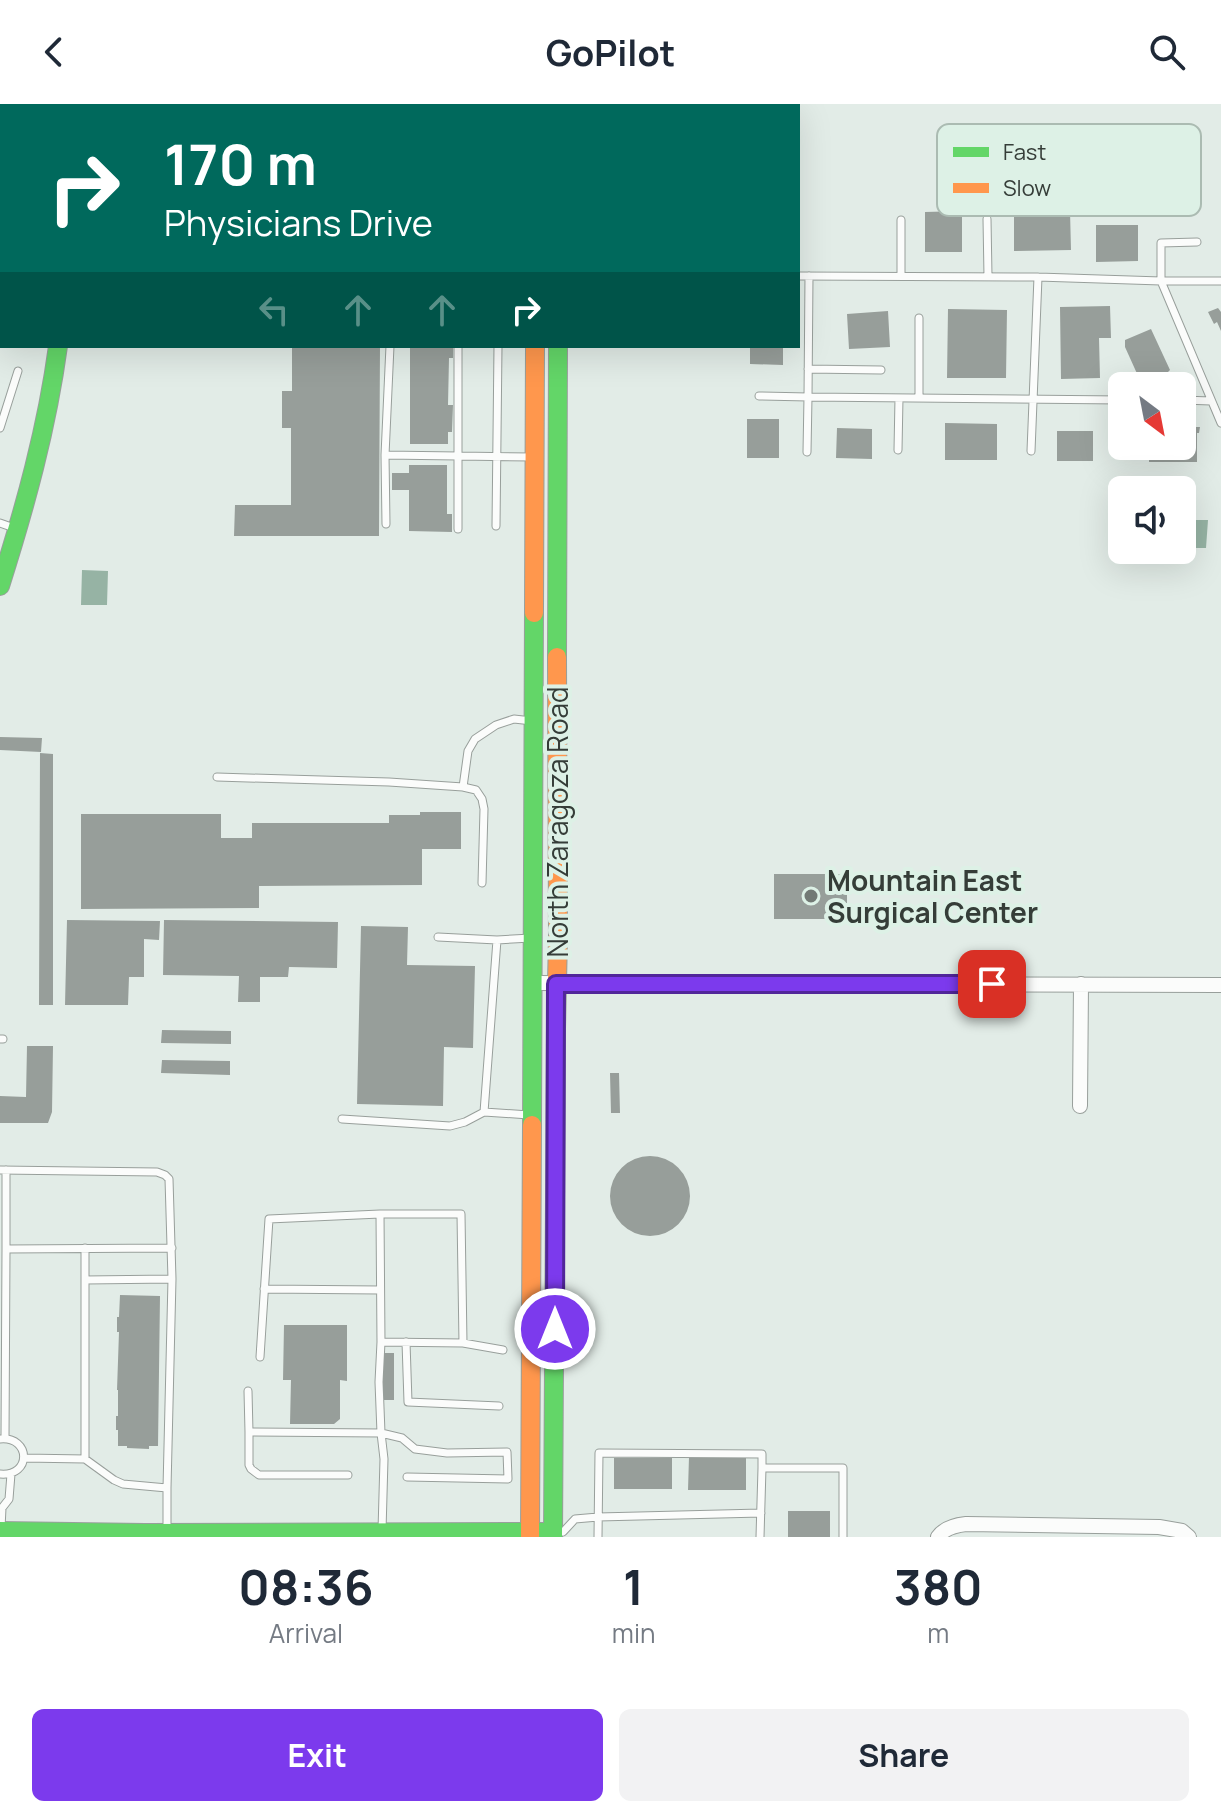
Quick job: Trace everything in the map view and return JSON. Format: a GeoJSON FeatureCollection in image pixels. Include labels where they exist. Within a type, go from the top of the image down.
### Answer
{"type":"FeatureCollection","features":[{"type":"Feature","properties":{"kind":"main road"},"geometry":{"type":"LineString","coordinates":[[0,586],[9,526],[33,478],[52,396],[58,348]]}},
{"type":"Feature","properties":{"kind":"main road","name":"North Zaragoza Road"},"geometry":{"type":"LineString","coordinates":[[530,1535],[535,348]]}},
{"type":"Feature","properties":{"kind":"main road","name":"North Zaragoza Road"},"geometry":{"type":"LineString","coordinates":[[558,348],[555,1405],[560,1535]]}},
{"type":"Feature","properties":{"kind":"main road"},"geometry":{"type":"LineString","coordinates":[[535,595],[544,607],[549,630],[558,640]]}},
{"type":"Feature","properties":{"kind":"main road"},"geometry":{"type":"LineString","coordinates":[[531,1115],[543,1123],[546,1175],[556,1190]]}},
{"type":"Feature","properties":{"kind":"main road"},"geometry":{"type":"LineString","coordinates":[[1,1531],[560,1535]]}},
{"type":"Feature","properties":{"kind":"street"},"geometry":{"type":"LineString","coordinates":[[533,983],[1221,985]]}},
{"type":"Feature","properties":{"kind":"street"},"geometry":{"type":"LineString","coordinates":[[1080,1106],[1081,984]]}},
{"type":"Feature","properties":{"kind":"street"},"geometry":{"type":"LineString","coordinates":[[938,1537],[957,1525],[966,1524],[1159,1527],[1182,1531],[1189,1537]]}},
{"type":"Feature","properties":{"kind":"lane"},"geometry":{"type":"LineString","coordinates":[[987,219],[988,276]]}},
{"type":"Feature","properties":{"kind":"lane"},"geometry":{"type":"LineString","coordinates":[[901,220],[901,276]]}},
{"type":"Feature","properties":{"kind":"lane"},"geometry":{"type":"LineString","coordinates":[[1197,242],[1161,243],[1161,281],[1221,423]]}},
{"type":"Feature","properties":{"kind":"lane"},"geometry":{"type":"LineString","coordinates":[[800,276],[1221,281]]}},
{"type":"Feature","properties":{"kind":"lane"},"geometry":{"type":"LineString","coordinates":[[807,452],[809,276]]}},
{"type":"Feature","properties":{"kind":"lane"},"geometry":{"type":"LineString","coordinates":[[1031,451],[1038,277]]}},
{"type":"Feature","properties":{"kind":"lane"},"geometry":{"type":"LineString","coordinates":[[919,318],[919,398]]}},
{"type":"Feature","properties":{"kind":"lane"},"geometry":{"type":"LineString","coordinates":[[386,524],[385,455],[390,348]]}},
{"type":"Feature","properties":{"kind":"lane"},"geometry":{"type":"LineString","coordinates":[[458,348],[458,529]]}},
{"type":"Feature","properties":{"kind":"lane"},"geometry":{"type":"LineString","coordinates":[[496,526],[498,348]]}},
{"type":"Feature","properties":{"kind":"lane"},"geometry":{"type":"LineString","coordinates":[[808,369],[881,370]]}},
{"type":"Feature","properties":{"kind":"lane"},"geometry":{"type":"LineString","coordinates":[[0,428],[18,371]]}},
{"type":"Feature","properties":{"kind":"lane"},"geometry":{"type":"LineString","coordinates":[[759,396],[1108,400]]}},
{"type":"Feature","properties":{"kind":"lane"},"geometry":{"type":"LineString","coordinates":[[898,450],[899,398]]}},
{"type":"Feature","properties":{"kind":"lane"},"geometry":{"type":"LineString","coordinates":[[1196,400],[1211,401]]}},
{"type":"Feature","properties":{"kind":"lane"},"geometry":{"type":"LineString","coordinates":[[385,455],[534,457]]}},
{"type":"Feature","properties":{"kind":"lane"},"geometry":{"type":"LineString","coordinates":[[463,787],[468,751],[475,739],[496,725],[514,719],[534,722]]}},
{"type":"Feature","properties":{"kind":"lane"},"geometry":{"type":"LineString","coordinates":[[217,777],[389,782],[476,790],[484,809],[482,883]]}},
{"type":"Feature","properties":{"kind":"lane"},"geometry":{"type":"LineString","coordinates":[[438,937],[533,938]]}},
{"type":"Feature","properties":{"kind":"lane"},"geometry":{"type":"LineString","coordinates":[[484,1112],[497,940]]}},
{"type":"Feature","properties":{"kind":"lane"},"geometry":{"type":"LineString","coordinates":[[342,1119],[450,1126],[484,1112],[531,1115]]}},
{"type":"Feature","properties":{"kind":"lane"},"geometry":{"type":"LineString","coordinates":[[0,1474],[11,1474],[19,1469],[24,1458],[21,1446],[2,1439],[6,1249],[3,1170],[157,1172],[169,1179],[172,1248],[167,1533]]}},
{"type":"Feature","properties":{"kind":"lane"},"geometry":{"type":"LineString","coordinates":[[380,1214],[379,1382],[384,1459],[382,1533]]}},
{"type":"Feature","properties":{"kind":"lane"},"geometry":{"type":"LineString","coordinates":[[260,1357],[269,1219],[461,1214],[463,1343]]}},
{"type":"Feature","properties":{"kind":"lane"},"geometry":{"type":"LineString","coordinates":[[85,1248],[85,1459]]}},
{"type":"Feature","properties":{"kind":"lane"},"geometry":{"type":"LineString","coordinates":[[6,1249],[172,1248]]}},
{"type":"Feature","properties":{"kind":"lane"},"geometry":{"type":"LineString","coordinates":[[85,1280],[172,1279]]}},
{"type":"Feature","properties":{"kind":"lane"},"geometry":{"type":"LineString","coordinates":[[264,1289],[380,1290]]}},
{"type":"Feature","properties":{"kind":"lane"},"geometry":{"type":"LineString","coordinates":[[381,1342],[463,1343],[503,1350]]}},
{"type":"Feature","properties":{"kind":"lane"},"geometry":{"type":"LineString","coordinates":[[406,1342],[408,1402],[499,1406]]}},
{"type":"Feature","properties":{"kind":"lane"},"geometry":{"type":"LineString","coordinates":[[248,1391],[251,1469],[259,1475],[348,1475]]}},
{"type":"Feature","properties":{"kind":"lane"},"geometry":{"type":"LineString","coordinates":[[249,1432],[381,1433],[402,1438],[415,1449],[447,1453],[507,1452],[508,1479],[407,1477]]}},
{"type":"Feature","properties":{"kind":"lane"},"geometry":{"type":"LineString","coordinates":[[598,1537],[599,1453],[762,1454],[760,1537]]}},
{"type":"Feature","properties":{"kind":"lane"},"geometry":{"type":"LineString","coordinates":[[24,1458],[85,1459],[123,1484],[167,1488]]}},
{"type":"Feature","properties":{"kind":"lane"},"geometry":{"type":"LineString","coordinates":[[762,1468],[843,1468],[843,1537]]}},
{"type":"Feature","properties":{"kind":"lane"},"geometry":{"type":"LineString","coordinates":[[1,1531],[1,1507],[9,1499],[11,1474]]}},
{"type":"Feature","properties":{"kind":"lane"},"geometry":{"type":"LineString","coordinates":[[560,1535],[575,1519],[761,1513]]}},
{"type":"Feature","properties":{"kind":"shaded area"},"geometry":{"type":"Polygon","coordinates":[[[1196,520],[1208,520],[1206,548],[1196,548],[1196,520]]]}},
{"type":"Feature","properties":{"kind":"shaded area"},"geometry":{"type":"Polygon","coordinates":[[[82,570],[108,571],[107,605],[81,605],[82,570]]]}},
{"type":"Feature","properties":{"kind":"building"},"geometry":{"type":"Polygon","coordinates":[[[925,212],[937,212],[937,216],[962,216],[962,252],[925,252],[925,212]]]}},
{"type":"Feature","properties":{"kind":"building"},"geometry":{"type":"Polygon","coordinates":[[[1014,216],[1070,216],[1071,250],[1014,251],[1014,216]]]}},
{"type":"Feature","properties":{"kind":"building"},"geometry":{"type":"Polygon","coordinates":[[[1096,225],[1138,225],[1138,261],[1096,262],[1096,225]]]}},
{"type":"Feature","properties":{"kind":"building"},"geometry":{"type":"Polygon","coordinates":[[[1110,306],[1111,338],[1099,338],[1100,378],[1061,379],[1060,307],[1110,306]]]}},
{"type":"Feature","properties":{"kind":"building"},"geometry":{"type":"Polygon","coordinates":[[[1218,308],[1221,312],[1221,331],[1208,312],[1218,308]]]}},
{"type":"Feature","properties":{"kind":"building"},"geometry":{"type":"Polygon","coordinates":[[[948,309],[1007,310],[1006,378],[947,378],[948,309]]]}},
{"type":"Feature","properties":{"kind":"building"},"geometry":{"type":"Polygon","coordinates":[[[888,311],[890,347],[849,349],[847,314],[888,311]]]}},
{"type":"Feature","properties":{"kind":"building"},"geometry":{"type":"Polygon","coordinates":[[[1151,329],[1170,370],[1136,372],[1125,340],[1151,329]]]}},
{"type":"Feature","properties":{"kind":"building"},"geometry":{"type":"Polygon","coordinates":[[[292,348],[380,348],[379,536],[234,536],[235,505],[291,505],[291,428],[282,428],[282,391],[292,391],[292,348]]]}},
{"type":"Feature","properties":{"kind":"building"},"geometry":{"type":"Polygon","coordinates":[[[410,348],[453,348],[453,358],[449,358],[448,405],[453,405],[452,432],[448,432],[448,444],[410,444],[410,348]]]}},
{"type":"Feature","properties":{"kind":"building"},"geometry":{"type":"Polygon","coordinates":[[[750,348],[783,348],[783,365],[750,364],[750,348]]]}},
{"type":"Feature","properties":{"kind":"building"},"geometry":{"type":"Polygon","coordinates":[[[747,419],[779,419],[779,458],[747,458],[747,419]]]}},
{"type":"Feature","properties":{"kind":"building"},"geometry":{"type":"Polygon","coordinates":[[[945,423],[997,424],[997,460],[945,460],[945,423]]]}},
{"type":"Feature","properties":{"kind":"building"},"geometry":{"type":"Polygon","coordinates":[[[1196,427],[1200,427],[1197,433],[1197,462],[1149,462],[1196,460],[1196,427]]]}},
{"type":"Feature","properties":{"kind":"building"},"geometry":{"type":"Polygon","coordinates":[[[837,428],[872,429],[872,459],[836,458],[837,428]]]}},
{"type":"Feature","properties":{"kind":"building"},"geometry":{"type":"Polygon","coordinates":[[[1057,431],[1093,431],[1093,461],[1057,461],[1057,431]]]}},
{"type":"Feature","properties":{"kind":"building"},"geometry":{"type":"Polygon","coordinates":[[[409,465],[447,465],[447,514],[452,514],[452,532],[409,531],[409,490],[392,490],[392,473],[409,473],[409,465]]]}},
{"type":"Feature","properties":{"kind":"building"},"geometry":{"type":"Polygon","coordinates":[[[0,737],[42,738],[41,752],[0,750],[0,737]]]}},
{"type":"Feature","properties":{"kind":"building"},"geometry":{"type":"Polygon","coordinates":[[[40,753],[53,754],[53,1005],[39,1005],[40,753]]]}},
{"type":"Feature","properties":{"kind":"building"},"geometry":{"type":"Polygon","coordinates":[[[420,812],[461,812],[461,849],[422,849],[422,885],[259,886],[259,908],[81,909],[81,814],[221,814],[221,838],[252,838],[252,823],[389,823],[389,815],[420,815],[420,812]]]}},
{"type":"Feature","properties":{"kind":"building","name":"Mountain East Surgical Center"},"geometry":{"type":"Polygon","coordinates":[[[774,874],[847,874],[847,919],[774,919],[774,874]]]}},
{"type":"Feature","properties":{"kind":"building"},"geometry":{"type":"Polygon","coordinates":[[[67,920],[160,921],[159,940],[144,939],[144,977],[129,977],[128,1005],[65,1005],[67,920]]]}},
{"type":"Feature","properties":{"kind":"building"},"geometry":{"type":"Polygon","coordinates":[[[164,920],[338,922],[337,968],[289,967],[288,977],[260,977],[260,1002],[238,1002],[239,976],[163,975],[164,920]]]}},
{"type":"Feature","properties":{"kind":"building"},"geometry":{"type":"Polygon","coordinates":[[[361,926],[408,927],[407,965],[475,966],[473,1048],[444,1047],[443,1106],[357,1104],[361,926]]]}},
{"type":"Feature","properties":{"kind":"building"},"geometry":{"type":"Polygon","coordinates":[[[162,1030],[231,1031],[231,1044],[161,1043],[162,1030]]]}},
{"type":"Feature","properties":{"kind":"building"},"geometry":{"type":"Polygon","coordinates":[[[27,1046],[53,1046],[52,1112],[48,1123],[0,1123],[0,1096],[26,1097],[27,1046]]]}},
{"type":"Feature","properties":{"kind":"building"},"geometry":{"type":"Polygon","coordinates":[[[162,1060],[230,1061],[230,1075],[161,1073],[162,1060]]]}},
{"type":"Feature","properties":{"kind":"building"},"geometry":{"type":"Polygon","coordinates":[[[610,1073],[619,1073],[620,1113],[611,1113],[610,1073]]]}},
{"type":"Feature","properties":{"kind":"building"},"geometry":{"type":"Polygon","coordinates":[[[650,1156],[665,1159],[678,1168],[687,1181],[690,1196],[687,1211],[678,1224],[665,1233],[650,1236],[635,1233],[622,1224],[613,1211],[610,1196],[613,1181],[622,1168],[635,1159],[650,1156]]]}},
{"type":"Feature","properties":{"kind":"building"},"geometry":{"type":"Polygon","coordinates":[[[120,1295],[160,1296],[158,1446],[149,1446],[149,1449],[118,1446],[117,1317],[120,1295]]]}},
{"type":"Feature","properties":{"kind":"building"},"geometry":{"type":"Polygon","coordinates":[[[284,1325],[347,1325],[347,1381],[340,1380],[340,1419],[334,1424],[290,1424],[291,1380],[283,1380],[284,1325]]]}},
{"type":"Feature","properties":{"kind":"building"},"geometry":{"type":"Polygon","coordinates":[[[382,1353],[394,1353],[394,1400],[382,1400],[382,1353]]]}},
{"type":"Feature","properties":{"kind":"building"},"geometry":{"type":"Polygon","coordinates":[[[689,1457],[746,1457],[746,1490],[688,1490],[689,1457]]]}},
{"type":"Feature","properties":{"kind":"building"},"geometry":{"type":"Polygon","coordinates":[[[614,1458],[672,1458],[672,1489],[614,1489],[614,1458]]]}},
{"type":"Feature","properties":{"kind":"building"},"geometry":{"type":"Polygon","coordinates":[[[788,1511],[830,1511],[830,1537],[788,1537],[788,1511]]]}},
{"type":"Feature","properties":{"kind":"traffic: fast"},"geometry":{"type":"LineString","coordinates":[[0,586],[34,467],[58,348]]}},
{"type":"Feature","properties":{"kind":"traffic: fast"},"geometry":{"type":"LineString","coordinates":[[557,657],[558,348]]}},
{"type":"Feature","properties":{"kind":"traffic: fast"},"geometry":{"type":"LineString","coordinates":[[532,1125],[534,613]]}},
{"type":"Feature","properties":{"kind":"traffic: fast"},"geometry":{"type":"LineString","coordinates":[[553,1537],[556,1029]]}},
{"type":"Feature","properties":{"kind":"traffic: fast"},"geometry":{"type":"LineString","coordinates":[[0,1531],[544,1532]]}},
{"type":"Feature","properties":{"kind":"traffic: slow"},"geometry":{"type":"LineString","coordinates":[[534,613],[535,348]]}},
{"type":"Feature","properties":{"kind":"traffic: slow"},"geometry":{"type":"LineString","coordinates":[[556,1029],[557,657]]}},
{"type":"Feature","properties":{"kind":"traffic: slow"},"geometry":{"type":"LineString","coordinates":[[530,1537],[532,1125]]}},
{"type":"Feature","properties":{"kind":"place","name":"Mountain East Surgical Center"},"geometry":{"type":"Point","coordinates":[811,896]}},
{"type":"Feature","properties":{"kind":"route"},"geometry":{"type":"LineString","coordinates":[[555,1329],[556,984],[992,984]]}}]}
